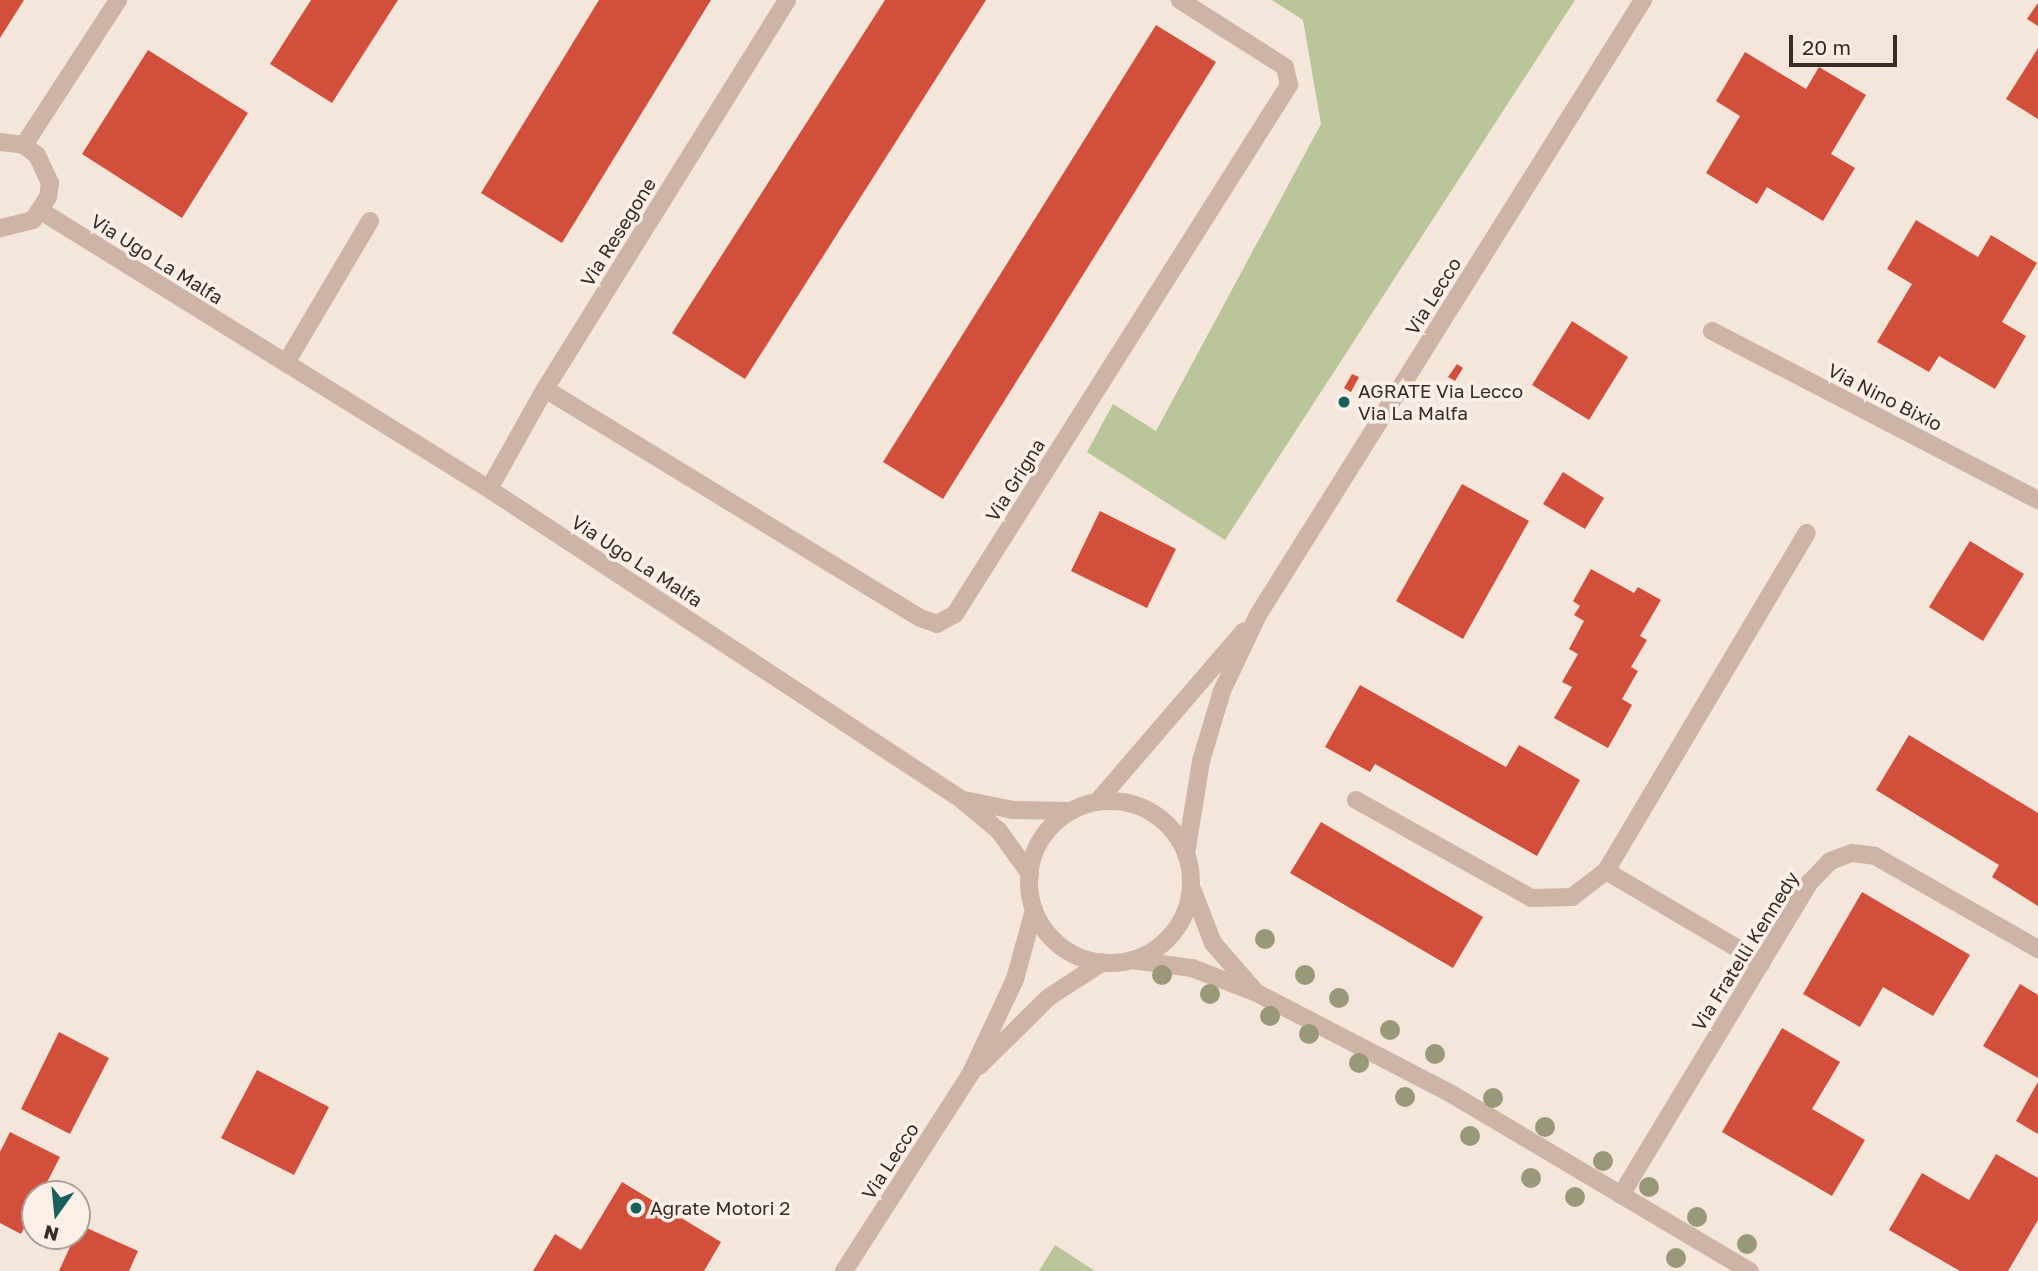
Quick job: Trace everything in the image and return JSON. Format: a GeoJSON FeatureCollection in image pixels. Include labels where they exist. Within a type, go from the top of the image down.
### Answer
{"type":"FeatureCollection","features":[{"type":"Feature","properties":{"kind":"street"},"geometry":{"type":"LineString","coordinates":[[24,145],[118,0]]}},
{"type":"Feature","properties":{"kind":"street","name":"Via Resegone"},"geometry":{"type":"LineString","coordinates":[[489,489],[545,389],[788,0]]}},
{"type":"Feature","properties":{"kind":"street","name":"Via Grigna"},"geometry":{"type":"LineString","coordinates":[[545,389],[920,618],[937,624],[955,614],[1289,85],[1284,67],[1180,0]]}},
{"type":"Feature","properties":{"kind":"street","name":"Via Lecco"},"geometry":{"type":"LineString","coordinates":[[1034,910],[1061,946],[1103,962],[1132,960],[1171,936],[1186,910],[1191,884],[1186,853],[1201,761],[1222,691],[1258,615],[1643,0]]}},
{"type":"Feature","properties":{"kind":"street"},"geometry":{"type":"LineString","coordinates":[[0,142],[24,145],[37,155],[47,172],[48,197],[41,211],[20,226],[0,228]]}},
{"type":"Feature","properties":{"kind":"street","name":"Via Ugo La Malfa"},"geometry":{"type":"LineString","coordinates":[[41,211],[489,489],[961,799],[999,831],[1030,874]]}},
{"type":"Feature","properties":{"kind":"street"},"geometry":{"type":"LineString","coordinates":[[286,363],[370,221]]}},
{"type":"Feature","properties":{"kind":"street","name":"Via Nino Bixio"},"geometry":{"type":"LineString","coordinates":[[1712,331],[2038,500]]}},
{"type":"Feature","properties":{"kind":"street"},"geometry":{"type":"LineString","coordinates":[[1356,800],[1531,898],[1572,897],[1606,871],[1807,533]]}},
{"type":"Feature","properties":{"kind":"street","name":"Via Lecco"},"geometry":{"type":"LineString","coordinates":[[1097,802],[1258,615]]}},
{"type":"Feature","properties":{"kind":"street","name":"Via Ugo La Malfa"},"geometry":{"type":"LineString","coordinates":[[961,799],[1013,810],[1071,811]]}},
{"type":"Feature","properties":{"kind":"street","name":"Via Lecco"},"geometry":{"type":"LineString","coordinates":[[844,1271],[971,1073],[1018,971],[1034,910],[1030,874],[1041,840],[1071,811],[1097,802],[1126,802],[1151,812],[1175,832],[1186,853]]}},
{"type":"Feature","properties":{"kind":"street","name":"Via Fratelli Kennedy"},"geometry":{"type":"LineString","coordinates":[[1621,1195],[1810,882],[1830,861],[1852,853],[1875,856],[2038,949]]}},
{"type":"Feature","properties":{"kind":"street"},"geometry":{"type":"LineString","coordinates":[[1606,871],[1762,963]]}},
{"type":"Feature","properties":{"kind":"street"},"geometry":{"type":"LineString","coordinates":[[1191,884],[1207,933],[1257,993]]}},
{"type":"Feature","properties":{"kind":"street"},"geometry":{"type":"LineString","coordinates":[[1132,960],[1192,968],[1257,993],[1439,1087],[1750,1271]]}},
{"type":"Feature","properties":{"kind":"street","name":"Via Lecco"},"geometry":{"type":"LineString","coordinates":[[971,1073],[1049,997],[1103,962]]}},
{"type":"Feature","properties":{"kind":"green space"},"geometry":{"type":"Polygon","coordinates":[[[1272,0],[1575,0],[1225,540],[1087,452],[1113,404],[1156,431],[1321,124],[1303,20],[1272,0]]]}},
{"type":"Feature","properties":{"kind":"green space"},"geometry":{"type":"Polygon","coordinates":[[[1055,1245],[1095,1271],[1039,1271],[1055,1245]]]}},
{"type":"Feature","properties":{"kind":"building"},"geometry":{"type":"Polygon","coordinates":[[[0,0],[24,0],[0,38],[0,0]]]}},
{"type":"Feature","properties":{"kind":"building"},"geometry":{"type":"Polygon","coordinates":[[[311,0],[398,0],[332,103],[270,64],[311,0]]]}},
{"type":"Feature","properties":{"kind":"building"},"geometry":{"type":"Polygon","coordinates":[[[599,0],[711,0],[562,243],[481,193],[599,0]]]}},
{"type":"Feature","properties":{"kind":"building"},"geometry":{"type":"Polygon","coordinates":[[[885,0],[986,0],[745,379],[672,333],[885,0]]]}},
{"type":"Feature","properties":{"kind":"building"},"geometry":{"type":"Polygon","coordinates":[[[2038,3],[2038,26],[2027,19],[2038,3]]]}},
{"type":"Feature","properties":{"kind":"building"},"geometry":{"type":"Polygon","coordinates":[[[1156,25],[1216,62],[943,499],[883,462],[1156,25]]]}},
{"type":"Feature","properties":{"kind":"building"},"geometry":{"type":"Polygon","coordinates":[[[2038,48],[2038,119],[2006,99],[2038,48]]]}},
{"type":"Feature","properties":{"kind":"building"},"geometry":{"type":"Polygon","coordinates":[[[148,50],[248,113],[182,218],[82,154],[148,50]]]}},
{"type":"Feature","properties":{"kind":"building"},"geometry":{"type":"Polygon","coordinates":[[[1745,52],[1806,89],[1819,67],[1866,95],[1831,154],[1855,168],[1823,221],[1767,187],[1757,204],[1706,173],[1740,116],[1716,101],[1745,52]]]}},
{"type":"Feature","properties":{"kind":"building"},"geometry":{"type":"Polygon","coordinates":[[[1916,220],[1978,257],[1991,235],[2037,263],[2002,322],[2026,336],[1995,389],[1939,356],[1929,372],[1877,342],[1912,284],[1887,269],[1916,220]]]}},
{"type":"Feature","properties":{"kind":"building"},"geometry":{"type":"Polygon","coordinates":[[[1572,321],[1628,357],[1589,420],[1532,385],[1572,321]]]}},
{"type":"Feature","properties":{"kind":"building"},"geometry":{"type":"Polygon","coordinates":[[[1457,364],[1463,368],[1455,381],[1448,377],[1457,364]]]}},
{"type":"Feature","properties":{"kind":"building"},"geometry":{"type":"Polygon","coordinates":[[[1352,374],[1359,377],[1351,392],[1344,388],[1352,374]]]}},
{"type":"Feature","properties":{"kind":"building"},"geometry":{"type":"Polygon","coordinates":[[[1563,472],[1604,498],[1585,529],[1543,504],[1563,472]]]}},
{"type":"Feature","properties":{"kind":"building"},"geometry":{"type":"Polygon","coordinates":[[[1462,484],[1529,521],[1463,639],[1396,601],[1462,484]]]}},
{"type":"Feature","properties":{"kind":"building"},"geometry":{"type":"Polygon","coordinates":[[[1100,511],[1176,549],[1147,608],[1071,571],[1100,511]]]}},
{"type":"Feature","properties":{"kind":"building"},"geometry":{"type":"Polygon","coordinates":[[[1970,541],[2024,574],[1983,641],[1929,607],[1970,541]]]}},
{"type":"Feature","properties":{"kind":"building"},"geometry":{"type":"Polygon","coordinates":[[[1591,569],[1634,593],[1638,587],[1661,600],[1640,636],[1647,640],[1631,667],[1638,671],[1622,699],[1632,705],[1608,748],[1554,718],[1572,687],[1562,682],[1578,654],[1569,649],[1584,621],[1574,615],[1580,606],[1573,601],[1591,569]]]}},
{"type":"Feature","properties":{"kind":"building"},"geometry":{"type":"Polygon","coordinates":[[[1360,685],[1506,767],[1519,745],[1580,780],[1537,856],[1375,764],[1370,772],[1325,747],[1360,685]]]}},
{"type":"Feature","properties":{"kind":"building"},"geometry":{"type":"Polygon","coordinates":[[[1909,735],[2038,813],[2038,906],[1992,877],[1999,865],[1876,790],[1909,735]]]}},
{"type":"Feature","properties":{"kind":"building"},"geometry":{"type":"Polygon","coordinates":[[[1321,822],[1483,917],[1453,968],[1290,873],[1321,822]]]}},
{"type":"Feature","properties":{"kind":"building"},"geometry":{"type":"Polygon","coordinates":[[[1862,892],[1970,955],[1933,1016],[1883,987],[1860,1027],[1803,994],[1862,892]]]}},
{"type":"Feature","properties":{"kind":"building"},"geometry":{"type":"Polygon","coordinates":[[[2020,984],[2038,995],[2038,1078],[1983,1046],[2020,984]]]}},
{"type":"Feature","properties":{"kind":"building"},"geometry":{"type":"Polygon","coordinates":[[[1782,1028],[1840,1062],[1812,1109],[1865,1140],[1832,1196],[1722,1132],[1782,1028]]]}},
{"type":"Feature","properties":{"kind":"building"},"geometry":{"type":"Polygon","coordinates":[[[59,1032],[109,1058],[70,1134],[21,1109],[59,1032]]]}},
{"type":"Feature","properties":{"kind":"building"},"geometry":{"type":"Polygon","coordinates":[[[257,1070],[329,1107],[294,1175],[221,1138],[257,1070]]]}},
{"type":"Feature","properties":{"kind":"building"},"geometry":{"type":"Polygon","coordinates":[[[2038,1082],[2038,1134],[2016,1121],[2038,1082]]]}},
{"type":"Feature","properties":{"kind":"building"},"geometry":{"type":"Polygon","coordinates":[[[10,1132],[60,1157],[48,1180],[21,1180],[21,1234],[0,1223],[0,1152],[10,1132]]]}},
{"type":"Feature","properties":{"kind":"building"},"geometry":{"type":"Polygon","coordinates":[[[1996,1154],[2038,1178],[2038,1220],[2008,1271],[1960,1271],[1889,1230],[1922,1173],[1969,1200],[1996,1154]]]}},
{"type":"Feature","properties":{"kind":"building","name":"Agrate Motori 2"},"geometry":{"type":"Polygon","coordinates":[[[622,1182],[721,1242],[704,1271],[533,1271],[555,1234],[581,1250],[622,1182]]]}},
{"type":"Feature","properties":{"kind":"building"},"geometry":{"type":"Polygon","coordinates":[[[91,1230],[138,1251],[129,1271],[59,1271],[69,1250],[91,1250],[91,1230]]]}},
{"type":"Feature","properties":{"kind":"place","name":"AGRATE Via Lecco Via La Malfa"},"geometry":{"type":"Point","coordinates":[1344,402]}},
{"type":"Feature","properties":{"kind":"place","name":"Agrate Motori 2"},"geometry":{"type":"Point","coordinates":[636,1208]}}]}
